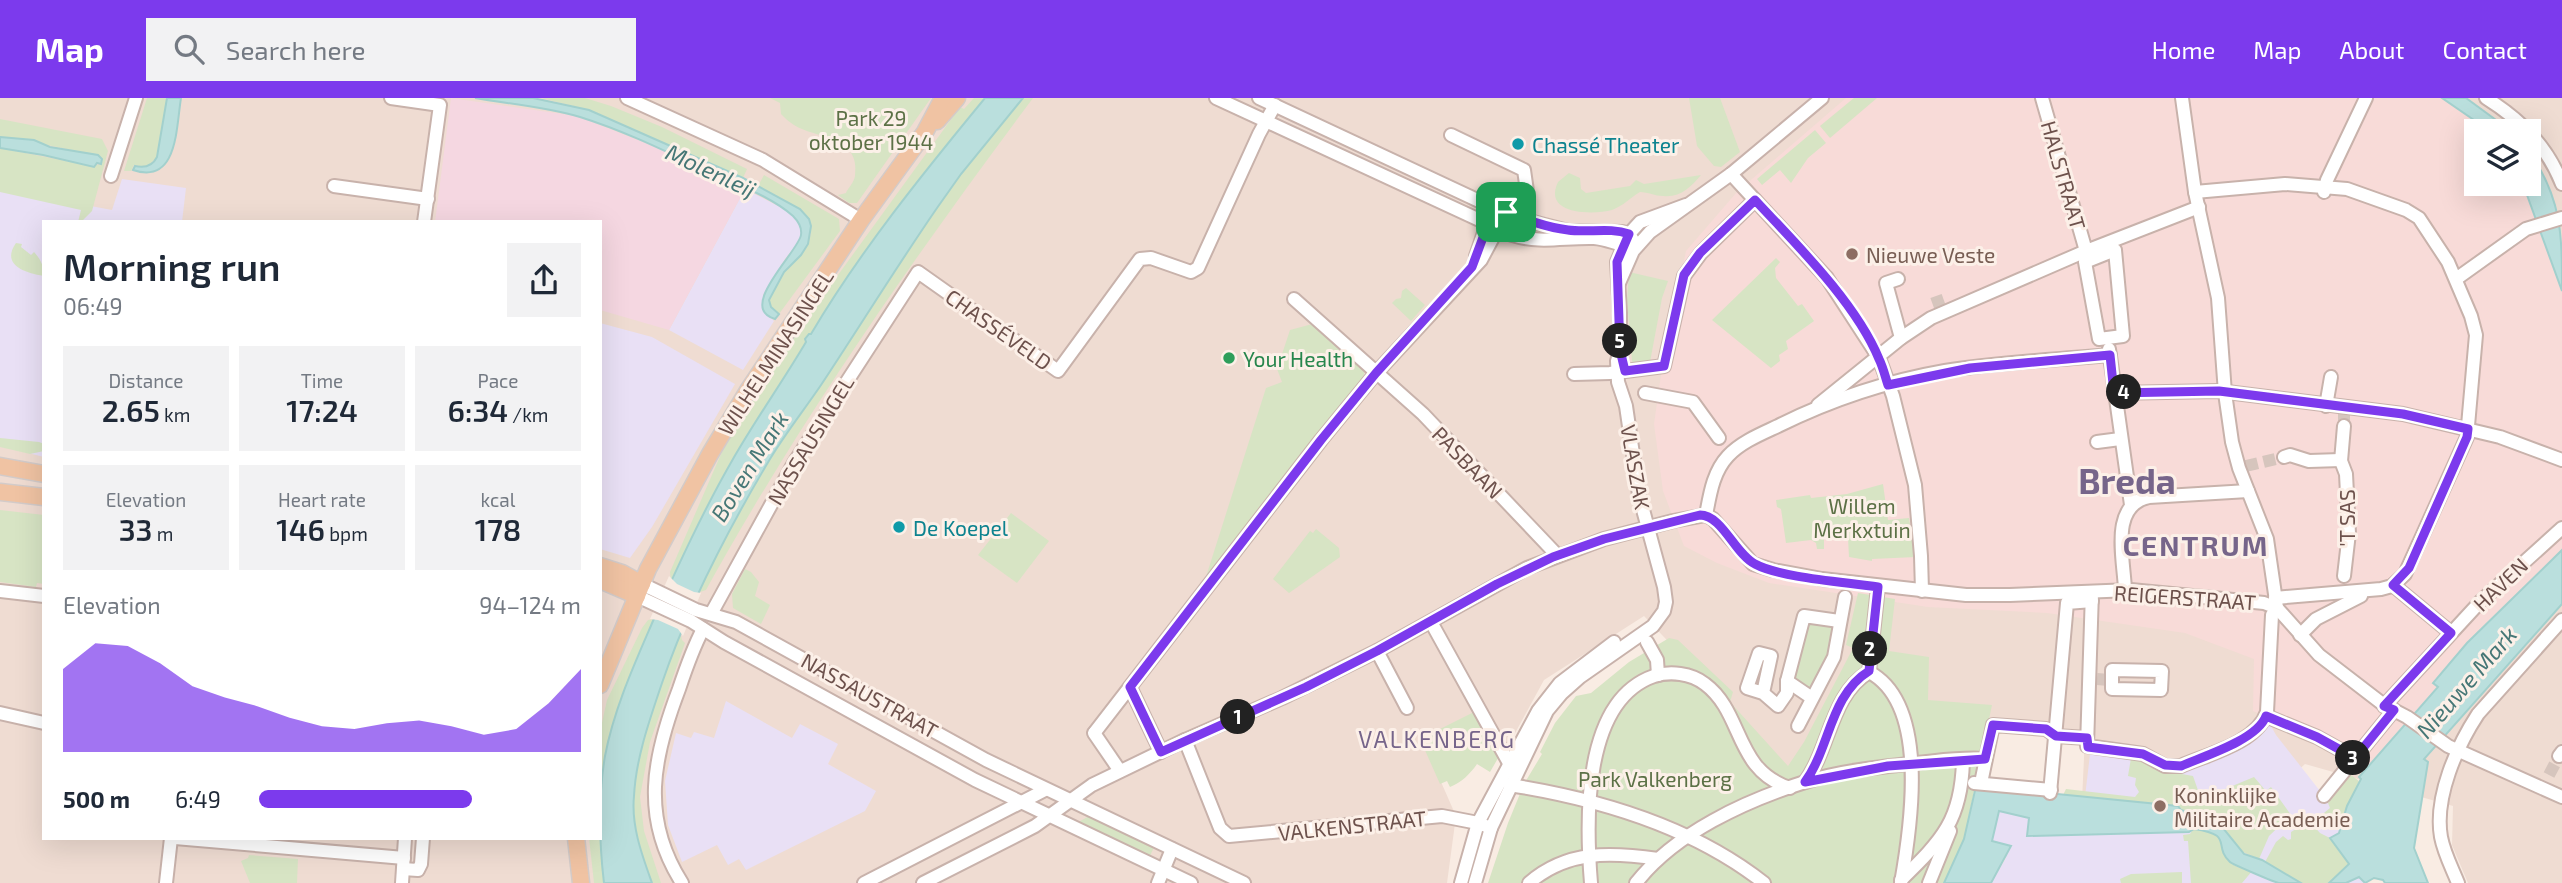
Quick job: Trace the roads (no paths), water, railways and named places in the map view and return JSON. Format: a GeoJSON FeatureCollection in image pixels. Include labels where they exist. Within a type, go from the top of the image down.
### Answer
{"type":"FeatureCollection","features":[{"type":"Feature","properties":{"kind":"main road","name":"WILHELMINASINGEL"},"geometry":{"type":"LineString","coordinates":[[925,132],[943,98]]}},
{"type":"Feature","properties":{"kind":"main road","name":"WILHELMINASINGEL"},"geometry":{"type":"LineString","coordinates":[[602,680],[640,589],[710,454],[743,398],[860,220],[925,132],[957,98]]}},
{"type":"Feature","properties":{"kind":"main road"},"geometry":{"type":"LineString","coordinates":[[0,466],[42,474]]}},
{"type":"Feature","properties":{"kind":"main road"},"geometry":{"type":"LineString","coordinates":[[0,492],[42,497]]}},
{"type":"Feature","properties":{"kind":"main road"},"geometry":{"type":"LineString","coordinates":[[602,567],[622,573],[640,589]]}},
{"type":"Feature","properties":{"kind":"main road"},"geometry":{"type":"LineString","coordinates":[[602,580],[640,589]]}},
{"type":"Feature","properties":{"kind":"main road"},"geometry":{"type":"LineString","coordinates":[[576,840],[581,883]]}},
{"type":"Feature","properties":{"kind":"street"},"geometry":{"type":"LineString","coordinates":[[111,176],[136,98]]}},
{"type":"Feature","properties":{"kind":"street"},"geometry":{"type":"LineString","coordinates":[[391,98],[440,105],[424,220]]}},
{"type":"Feature","properties":{"kind":"street"},"geometry":{"type":"LineString","coordinates":[[627,98],[763,160],[860,220]]}},
{"type":"Feature","properties":{"kind":"street"},"geometry":{"type":"LineString","coordinates":[[1216,98],[1493,226],[1530,239],[1595,238],[1622,246],[1637,246],[1650,232],[1731,174],[1822,98]]}},
{"type":"Feature","properties":{"kind":"street"},"geometry":{"type":"LineString","coordinates":[[1259,98],[1499,209],[1552,228],[1578,231],[1615,230],[1629,234],[1637,246]]}},
{"type":"Feature","properties":{"kind":"street","name":"HALSTRAAT"},"geometry":{"type":"LineString","coordinates":[[2042,98],[2094,252]]}},
{"type":"Feature","properties":{"kind":"street"},"geometry":{"type":"LineString","coordinates":[[1979,783],[1993,725],[2046,729],[2056,736],[2143,754],[2165,765],[2181,766],[2249,735],[2261,726],[2266,714],[2275,599],[2267,539],[2232,442],[2225,393],[2218,298],[2196,192],[2182,98]]}},
{"type":"Feature","properties":{"kind":"street"},"geometry":{"type":"LineString","coordinates":[[2324,189],[2366,98]]}},
{"type":"Feature","properties":{"kind":"street"},"geometry":{"type":"LineString","coordinates":[[2486,98],[2526,129],[2557,159],[2562,184]]}},
{"type":"Feature","properties":{"kind":"street"},"geometry":{"type":"LineString","coordinates":[[1266,121],[1275,105]]}},
{"type":"Feature","properties":{"kind":"street","name":"CHASSÉVELD"},"geometry":{"type":"LineString","coordinates":[[918,272],[1058,371],[1140,259],[1154,259],[1192,272],[1199,268],[1266,121]]}},
{"type":"Feature","properties":{"kind":"street"},"geometry":{"type":"LineString","coordinates":[[1451,135],[1524,170],[1528,198]]}},
{"type":"Feature","properties":{"kind":"street"},"geometry":{"type":"LineString","coordinates":[[1731,174],[1827,278],[1879,358],[1893,396],[1914,485],[1922,592]]}},
{"type":"Feature","properties":{"kind":"street"},"geometry":{"type":"LineString","coordinates":[[2196,192],[2270,184],[2347,189],[2406,210],[2419,218],[2448,262],[2471,316],[2476,335],[2467,437],[2409,568],[2387,587],[2451,633]]}},
{"type":"Feature","properties":{"kind":"street"},"geometry":{"type":"LineString","coordinates":[[334,186],[428,198]]}},
{"type":"Feature","properties":{"kind":"street"},"geometry":{"type":"LineString","coordinates":[[1574,374],[1664,366],[1684,275],[1700,253],[1755,200]]}},
{"type":"Feature","properties":{"kind":"street"},"geometry":{"type":"LineString","coordinates":[[1629,234],[1640,222],[1686,205]]}},
{"type":"Feature","properties":{"kind":"street"},"geometry":{"type":"LineString","coordinates":[[1120,771],[1095,732],[1321,440],[1376,373],[1484,255],[1499,209]]}},
{"type":"Feature","properties":{"kind":"street"},"geometry":{"type":"LineString","coordinates":[[1812,410],[1901,338],[1941,310],[2202,211]]}},
{"type":"Feature","properties":{"kind":"street"},"geometry":{"type":"LineString","coordinates":[[2456,279],[2526,229],[2551,221]]}},
{"type":"Feature","properties":{"kind":"street","name":"VLASZAK"},"geometry":{"type":"LineString","coordinates":[[1629,234],[1617,262],[1621,371],[1639,495],[1664,593]]}},
{"type":"Feature","properties":{"kind":"street","name":"VLASZAK"},"geometry":{"type":"LineString","coordinates":[[1619,283],[1637,246]]}},
{"type":"Feature","properties":{"kind":"street"},"geometry":{"type":"LineString","coordinates":[[2115,250],[2123,336],[2108,338],[2099,339],[2085,262],[2094,252],[2115,250]]}},
{"type":"Feature","properties":{"kind":"street","name":"NASSAUSINGEL"},"geometry":{"type":"LineString","coordinates":[[711,614],[794,463],[918,272]]}},
{"type":"Feature","properties":{"kind":"street"},"geometry":{"type":"LineString","coordinates":[[1898,279],[1886,283],[1901,338]]}},
{"type":"Feature","properties":{"kind":"street","name":"PASBAAN"},"geometry":{"type":"LineString","coordinates":[[1294,299],[1423,414],[1557,555]]}},
{"type":"Feature","properties":{"kind":"street"},"geometry":{"type":"LineString","coordinates":[[2108,338],[2131,505]]}},
{"type":"Feature","properties":{"kind":"street"},"geometry":{"type":"LineString","coordinates":[[1725,446],[1748,440],[1812,410],[1888,385],[1970,368],[2110,355]]}},
{"type":"Feature","properties":{"kind":"street"},"geometry":{"type":"LineString","coordinates":[[2326,406],[2331,377]]}},
{"type":"Feature","properties":{"kind":"street"},"geometry":{"type":"LineString","coordinates":[[1645,393],[1693,402],[1725,446]]}},
{"type":"Feature","properties":{"kind":"street"},"geometry":{"type":"LineString","coordinates":[[2114,393],[2225,393],[2326,406],[2344,416],[2403,414],[2500,437],[2562,460]]}},
{"type":"Feature","properties":{"kind":"street","name":"'T SAS"},"geometry":{"type":"LineString","coordinates":[[2343,590],[2348,533],[2346,474],[2341,460],[2344,416]]}},
{"type":"Feature","properties":{"kind":"street"},"geometry":{"type":"LineString","coordinates":[[2097,442],[2120,439]]}},
{"type":"Feature","properties":{"kind":"street"},"geometry":{"type":"LineString","coordinates":[[923,883],[1050,817],[1092,785],[1185,740],[1282,698],[1377,651],[1497,584],[1557,555],[1647,528],[1706,515],[1725,446]]}},
{"type":"Feature","properties":{"kind":"street","name":"'T SAS"},"geometry":{"type":"LineString","coordinates":[[2284,457],[2290,455],[2309,461],[2341,460]]}},
{"type":"Feature","properties":{"kind":"street"},"geometry":{"type":"LineString","coordinates":[[2125,590],[2122,526],[2125,512],[2131,505],[2150,497],[2248,491]]}},
{"type":"Feature","properties":{"kind":"street","name":"REIGERSTRAAT"},"geometry":{"type":"LineString","coordinates":[[1706,515],[1713,519],[1753,564],[1847,590],[1878,587],[1922,592],[2092,596],[2125,590],[2264,603],[2275,599],[2343,590],[2387,587]]}},
{"type":"Feature","properties":{"kind":"street","name":"HAVEN"},"geometry":{"type":"LineString","coordinates":[[2324,796],[2355,758],[2389,708],[2451,633],[2497,585],[2562,528]]}},
{"type":"Feature","properties":{"kind":"street"},"geometry":{"type":"LineString","coordinates":[[1805,782],[1823,751],[1845,695],[1869,671],[1878,587]]}},
{"type":"Feature","properties":{"kind":"street","name":"NASSAUSTRAAT"},"geometry":{"type":"LineString","coordinates":[[640,589],[693,616],[703,629],[963,774],[1188,883]]}},
{"type":"Feature","properties":{"kind":"street"},"geometry":{"type":"LineString","coordinates":[[1798,726],[1834,657],[1847,590]]}},
{"type":"Feature","properties":{"kind":"street"},"geometry":{"type":"LineString","coordinates":[[2300,635],[2343,590]]}},
{"type":"Feature","properties":{"kind":"street"},"geometry":{"type":"LineString","coordinates":[[0,591],[42,597]]}},
{"type":"Feature","properties":{"kind":"street"},"geometry":{"type":"LineString","coordinates":[[1461,883],[1469,845],[1478,823],[1538,711],[1560,683],[1651,617],[1664,593]]}},
{"type":"Feature","properties":{"kind":"street"},"geometry":{"type":"LineString","coordinates":[[1475,883],[1491,828],[1540,723],[1555,701],[1580,677],[1653,626],[1664,611],[1664,593]]}},
{"type":"Feature","properties":{"kind":"street"},"geometry":{"type":"LineString","coordinates":[[1962,786],[1979,783],[2050,792],[2067,603],[2092,596],[2102,680],[2089,743]]}},
{"type":"Feature","properties":{"kind":"street"},"geometry":{"type":"LineString","coordinates":[[2275,599],[2300,635],[2319,656],[2389,708],[2454,748],[2562,797]]}},
{"type":"Feature","properties":{"kind":"street","name":"NASSAUSTRAAT"},"geometry":{"type":"LineString","coordinates":[[693,616],[711,614],[736,622],[986,760],[1244,883]]}},
{"type":"Feature","properties":{"kind":"street"},"geometry":{"type":"LineString","coordinates":[[1787,687],[1804,616],[1839,621]]}},
{"type":"Feature","properties":{"kind":"street"},"geometry":{"type":"LineString","coordinates":[[2458,883],[2444,847],[2440,828],[2454,748],[2486,705],[2562,620]]}},
{"type":"Feature","properties":{"kind":"street"},"geometry":{"type":"LineString","coordinates":[[1431,622],[1509,763]]}},
{"type":"Feature","properties":{"kind":"street"},"geometry":{"type":"LineString","coordinates":[[682,883],[670,862],[659,830],[653,790],[669,715],[703,629]]}},
{"type":"Feature","properties":{"kind":"street"},"geometry":{"type":"LineString","coordinates":[[1647,642],[1657,660],[1658,675]]}},
{"type":"Feature","properties":{"kind":"street"},"geometry":{"type":"LineString","coordinates":[[1377,651],[1407,708]]}},
{"type":"Feature","properties":{"kind":"street"},"geometry":{"type":"LineString","coordinates":[[1869,671],[1888,687],[1902,710],[1909,735],[1909,822],[1900,882]]}},
{"type":"Feature","properties":{"kind":"street"},"geometry":{"type":"LineString","coordinates":[[1591,883],[1589,802],[1597,751],[1610,718],[1632,689],[1645,680],[1658,675],[1685,675],[1706,684],[1720,701],[1754,765],[1774,781],[1790,788]]}},
{"type":"Feature","properties":{"kind":"street"},"geometry":{"type":"LineString","coordinates":[[1130,687],[1161,752]]}},
{"type":"Feature","properties":{"kind":"street"},"geometry":{"type":"LineString","coordinates":[[1764,687],[1787,687],[1812,698]]}},
{"type":"Feature","properties":{"kind":"street"},"geometry":{"type":"LineString","coordinates":[[0,713],[42,723]]}},
{"type":"Feature","properties":{"kind":"street"},"geometry":{"type":"LineString","coordinates":[[2266,714],[2355,758]]}},
{"type":"Feature","properties":{"kind":"street","name":"VALKENSTRAAT"},"geometry":{"type":"LineString","coordinates":[[1185,740],[1220,828],[1227,835],[1238,837],[1442,816],[1491,828]]}},
{"type":"Feature","properties":{"kind":"street"},"geometry":{"type":"LineString","coordinates":[[1823,751],[1823,760],[1829,769],[1845,774]]}},
{"type":"Feature","properties":{"kind":"street"},"geometry":{"type":"LineString","coordinates":[[1929,883],[1953,820],[1962,786],[1964,759]]}},
{"type":"Feature","properties":{"kind":"street"},"geometry":{"type":"LineString","coordinates":[[1636,883],[1658,859],[1688,838],[1731,813],[1805,782],[1910,764],[1985,759]]}},
{"type":"Feature","properties":{"kind":"street"},"geometry":{"type":"LineString","coordinates":[[2542,788],[2549,775]]}},
{"type":"Feature","properties":{"kind":"street"},"geometry":{"type":"LineString","coordinates":[[1510,785],[1589,802],[1642,818],[1725,856],[1764,883]]}},
{"type":"Feature","properties":{"kind":"street"},"geometry":{"type":"LineString","coordinates":[[864,883],[1045,790]]}},
{"type":"Feature","properties":{"kind":"street"},"geometry":{"type":"LineString","coordinates":[[1900,882],[1953,820]]}},
{"type":"Feature","properties":{"kind":"street"},"geometry":{"type":"LineString","coordinates":[[166,883],[173,840]]}},
{"type":"Feature","properties":{"kind":"street"},"geometry":{"type":"LineString","coordinates":[[191,840],[404,863],[418,870],[423,840]]}},
{"type":"Feature","properties":{"kind":"street"},"geometry":{"type":"LineString","coordinates":[[402,883],[405,840]]}},
{"type":"Feature","properties":{"kind":"street"},"geometry":{"type":"LineString","coordinates":[[1158,883],[1165,871],[1171,849]]}},
{"type":"Feature","properties":{"kind":"street"},"geometry":{"type":"LineString","coordinates":[[1529,883],[1555,865],[1589,855],[1612,853],[1658,859]]}},
{"type":"Feature","properties":{"kind":"street"},"geometry":{"type":"LineString","coordinates":[[1188,883],[1198,862]]}},
{"type":"Feature","properties":{"kind":"water"},"geometry":{"type":"Polygon","coordinates":[[[167,98],[181,98],[175,138],[167,162],[159,169],[148,172],[133,170],[135,166],[150,165],[157,157],[167,98]]]}},
{"type":"Feature","properties":{"kind":"water","name":"Molenleij"},"geometry":{"type":"Polygon","coordinates":[[[475,98],[533,98],[589,110],[743,178],[800,209],[809,219],[811,226],[808,244],[784,272],[769,300],[771,307],[779,314],[775,319],[765,313],[762,303],[773,279],[801,235],[798,222],[785,210],[767,198],[598,123],[555,111],[475,98]]]}},
{"type":"Feature","properties":{"kind":"water","name":"Boven Mark"},"geometry":{"type":"Polygon","coordinates":[[[985,98],[1023,98],[961,174],[907,252],[776,450],[724,541],[684,625],[662,683],[648,724],[635,781],[636,829],[652,883],[604,883],[600,840],[605,756],[619,704],[653,621],[711,499],[806,342],[805,339],[811,334],[850,273],[939,154],[985,98]]]}},
{"type":"Feature","properties":{"kind":"water"},"geometry":{"type":"Polygon","coordinates":[[[2442,98],[2466,98],[2495,119],[2473,119],[2442,98]]]}},
{"type":"Feature","properties":{"kind":"water"},"geometry":{"type":"Polygon","coordinates":[[[0,137],[34,140],[50,147],[98,155],[102,159],[101,164],[97,163],[94,167],[0,148],[0,137]]]}},
{"type":"Feature","properties":{"kind":"water"},"geometry":{"type":"Polygon","coordinates":[[[2541,170],[2558,218],[2562,291],[2527,196],[2541,196],[2541,170]]]}},
{"type":"Feature","properties":{"kind":"water","name":"Nieuwe Mark"},"geometry":{"type":"Polygon","coordinates":[[[2562,550],[2562,604],[2424,759],[2428,762],[2414,848],[2428,883],[2385,883],[2374,878],[2365,883],[2359,877],[2346,883],[2329,883],[2349,864],[2330,838],[2339,833],[2347,806],[2361,779],[2359,777],[2438,687],[2433,683],[2467,643],[2562,550]]]}},
{"type":"Feature","properties":{"kind":"water"},"geometry":{"type":"Polygon","coordinates":[[[1976,786],[2178,806],[2181,810],[2219,823],[2244,854],[2262,860],[2301,883],[2279,883],[2230,862],[2219,838],[2207,831],[2194,829],[2189,832],[2027,836],[2029,818],[1999,811],[1992,841],[2011,846],[1991,883],[1944,883],[1964,839],[1976,786]]]}},
{"type":"Feature","properties":{"kind":"tunnel"},"geometry":{"type":"LineString","coordinates":[[1936,296],[1940,307]]}},
{"type":"Feature","properties":{"kind":"tunnel"},"geometry":{"type":"LineString","coordinates":[[2344,414],[2344,426]]}},
{"type":"Feature","properties":{"kind":"tunnel"},"geometry":{"type":"LineString","coordinates":[[2246,466],[2284,457]]}},
{"type":"Feature","properties":{"kind":"tunnel"},"geometry":{"type":"LineString","coordinates":[[2097,679],[2110,680]]}},
{"type":"Feature","properties":{"kind":"tunnel"},"geometry":{"type":"LineString","coordinates":[[2549,775],[2559,756]]}},
{"type":"Feature","properties":{"kind":"place","name":"Chassé Theater"},"geometry":{"type":"Point","coordinates":[1518,144]}},
{"type":"Feature","properties":{"kind":"place","name":"Nieuwe Veste"},"geometry":{"type":"Point","coordinates":[1852,254]}},
{"type":"Feature","properties":{"kind":"place","name":"Your Health"},"geometry":{"type":"Point","coordinates":[1229,358]}},
{"type":"Feature","properties":{"kind":"place","name":"De Koepel"},"geometry":{"type":"Point","coordinates":[899,527]}},
{"type":"Feature","properties":{"kind":"place","name":"Koninklijke Militaire Academie"},"geometry":{"type":"Point","coordinates":[2160,806]}},
{"type":"Feature","properties":{"kind":"district","name":"Breda"},"geometry":{"type":"Point","coordinates":[2127,480]}},
{"type":"Feature","properties":{"kind":"district","name":"CENTRUM"},"geometry":{"type":"Point","coordinates":[2196,545]}},
{"type":"Feature","properties":{"kind":"district","name":"VALKENBERG"},"geometry":{"type":"Point","coordinates":[1437,739]}},
{"type":"Feature","properties":{"kind":"park label","name":"Park 29 oktober 1944"},"geometry":{"type":"Point","coordinates":[871,129]}},
{"type":"Feature","properties":{"kind":"park label","name":"Willem Merkxtuin"},"geometry":{"type":"Point","coordinates":[1862,517]}},
{"type":"Feature","properties":{"kind":"park label","name":"Park Valkenberg"},"geometry":{"type":"Point","coordinates":[1655,778]}}]}
